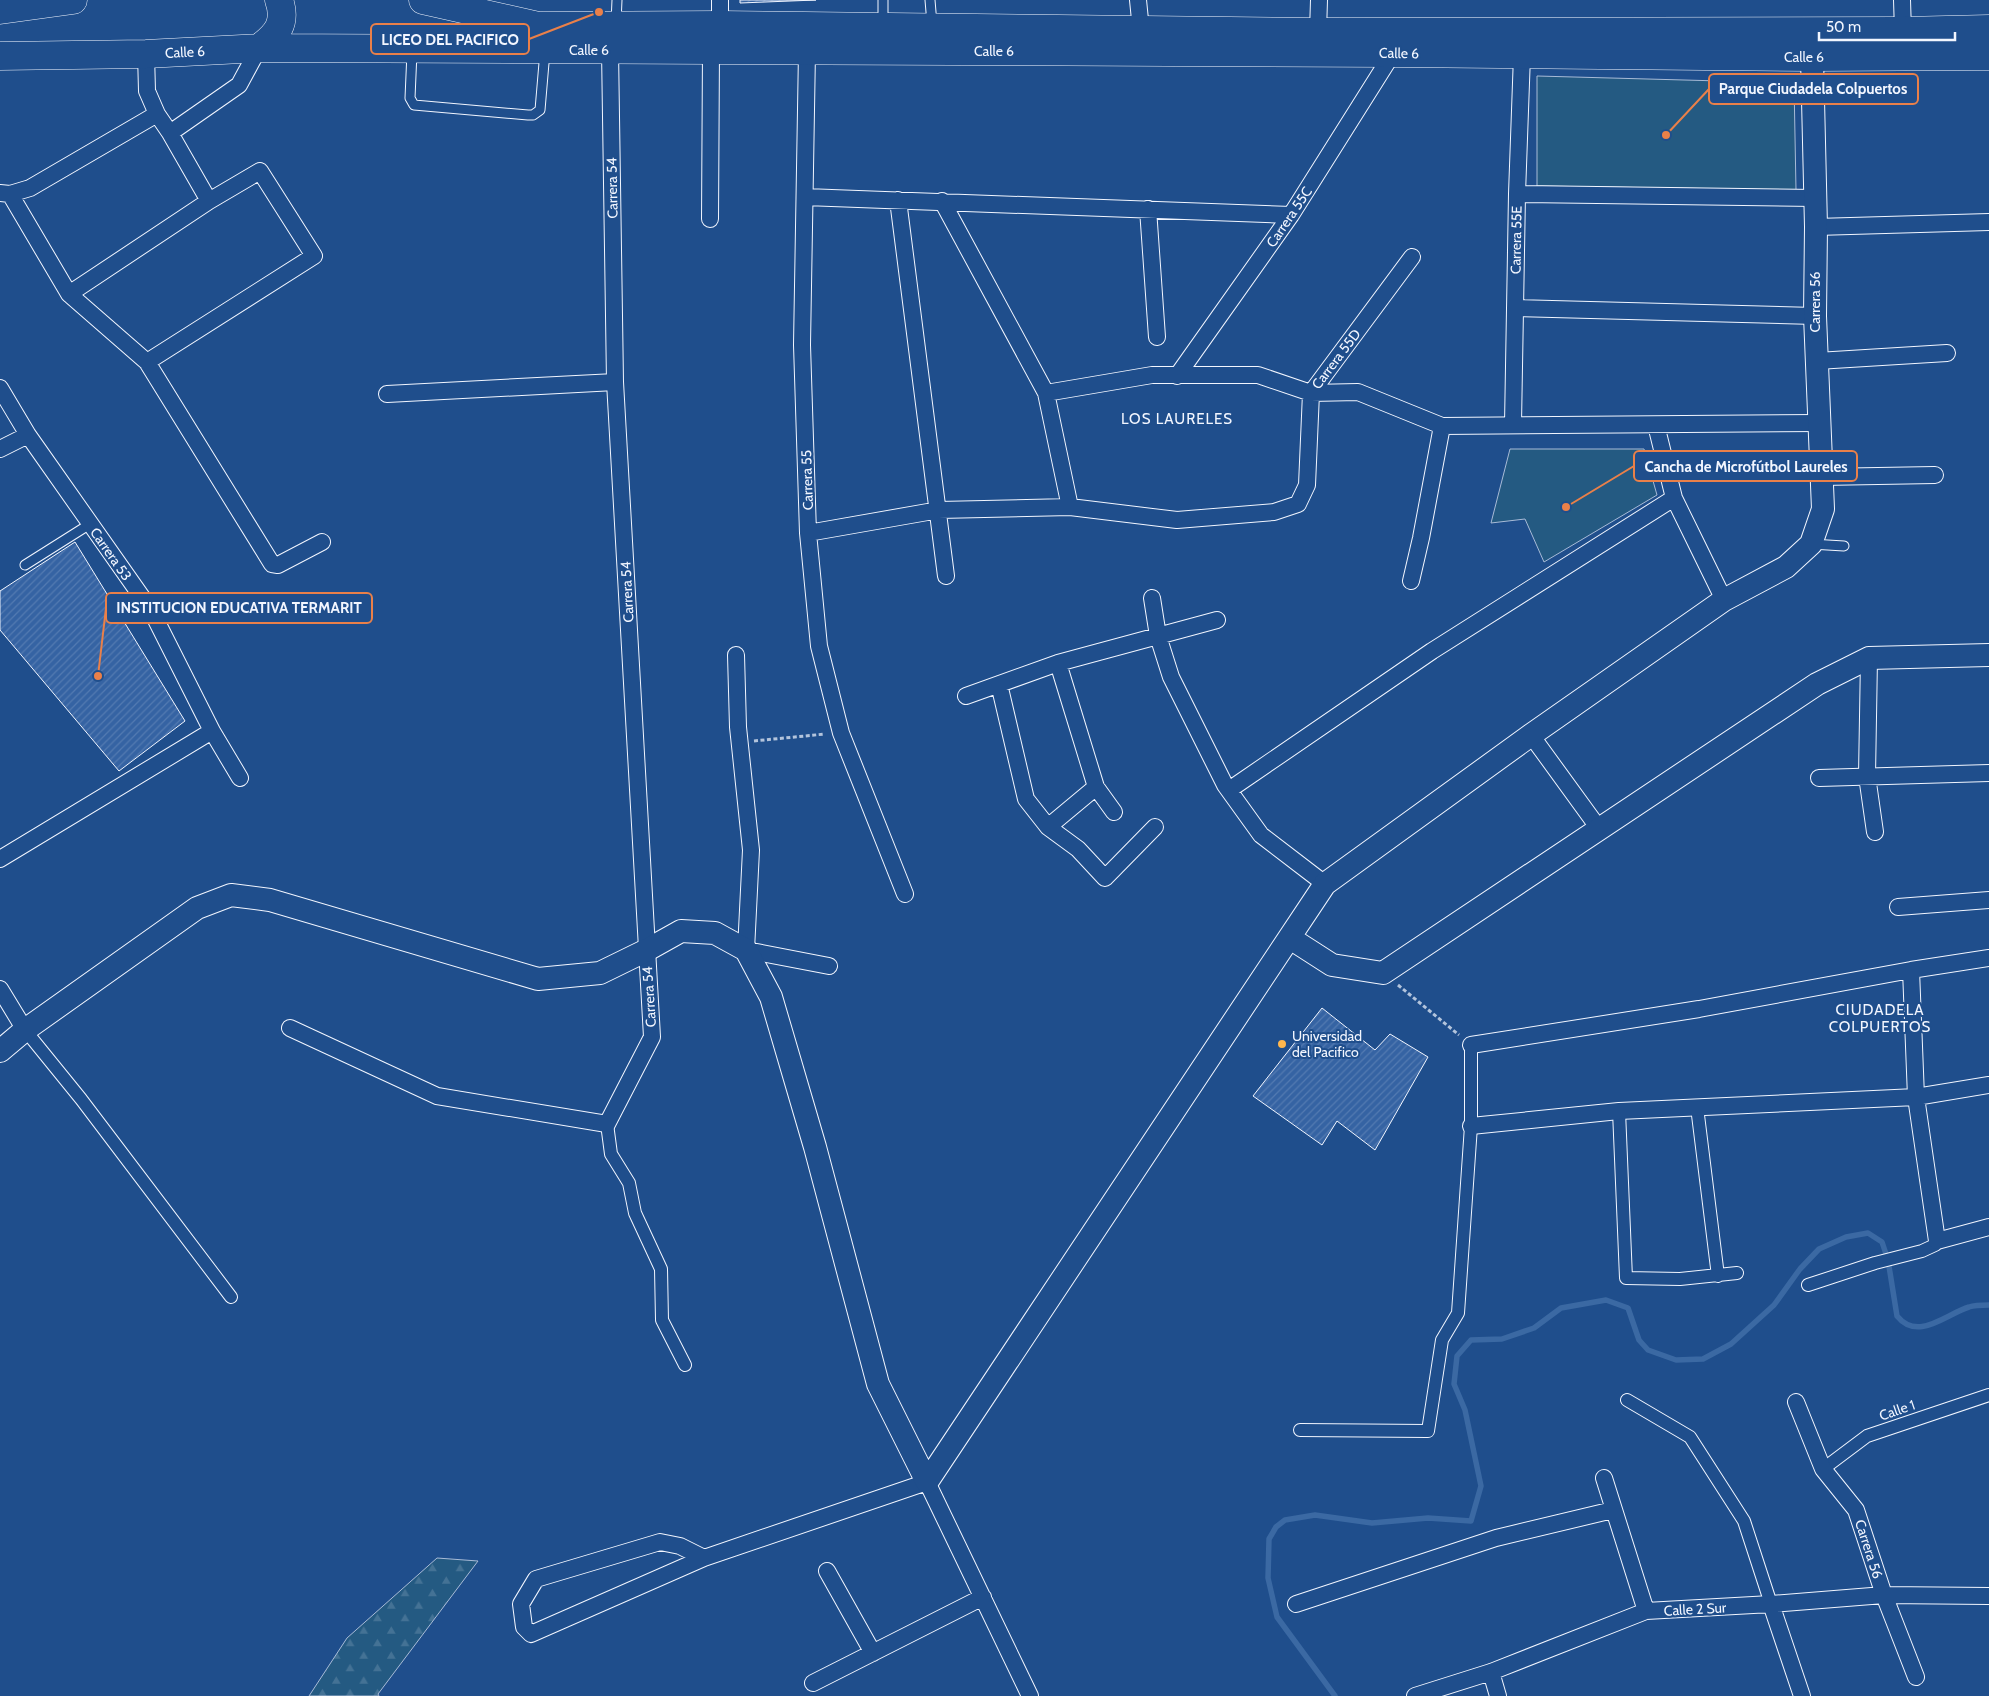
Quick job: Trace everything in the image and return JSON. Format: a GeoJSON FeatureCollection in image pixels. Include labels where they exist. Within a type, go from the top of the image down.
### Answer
{"type":"FeatureCollection","features":[{"type":"Feature","properties":{"kind":"highway"},"geometry":{"type":"LineString","coordinates":[[0,10],[73,0]]}},
{"type":"Feature","properties":{"kind":"highway"},"geometry":{"type":"LineString","coordinates":[[259,48],[276,34],[282,13],[279,0]]}},
{"type":"Feature","properties":{"kind":"highway","name":"Calle 6"},"geometry":{"type":"LineString","coordinates":[[423,0],[538,26],[614,25],[720,12],[883,13],[932,27],[1141,30],[1318,32],[1903,31],[1989,29]]}},
{"type":"Feature","properties":{"kind":"highway","name":"Calle 6"},"geometry":{"type":"LineString","coordinates":[[0,56],[146,54],[259,48],[545,50],[614,25],[711,50],[1393,53],[1812,58],[1989,56]]}},
{"type":"Feature","properties":{"kind":"main road","name":"Carrera 56"},"geometry":{"type":"LineString","coordinates":[[1811,544],[1823,509],[1815,316],[1816,227],[1812,58]]}},
{"type":"Feature","properties":{"kind":"main road"},"geometry":{"type":"LineString","coordinates":[[0,1051],[25,1030],[197,908],[231,894],[270,900],[538,979],[600,972],[647,950],[681,930],[715,933],[746,950],[771,997],[817,1157],[878,1384],[927,1482],[1325,884],[1531,735],[1724,600],[1786,567],[1811,544]]}},
{"type":"Feature","properties":{"kind":"main road"},"geometry":{"type":"LineString","coordinates":[[1290,938],[1332,964],[1384,973],[1817,684],[1869,658],[1989,655]]}},
{"type":"Feature","properties":{"kind":"street"},"geometry":{"type":"LineString","coordinates":[[1138,0],[1141,30]]}},
{"type":"Feature","properties":{"kind":"street"},"geometry":{"type":"LineString","coordinates":[[1318,32],[1319,0]]}},
{"type":"Feature","properties":{"kind":"street"},"geometry":{"type":"LineString","coordinates":[[1902,0],[1903,31]]}},
{"type":"Feature","properties":{"kind":"street","name":"Carrera 54"},"geometry":{"type":"LineString","coordinates":[[607,1124],[652,1037],[615,382],[614,25]]}},
{"type":"Feature","properties":{"kind":"street"},"geometry":{"type":"LineString","coordinates":[[170,133],[238,85],[259,48]]}},
{"type":"Feature","properties":{"kind":"street"},"geometry":{"type":"LineString","coordinates":[[710,219],[711,50]]}},
{"type":"Feature","properties":{"kind":"street","name":"Carrera 55"},"geometry":{"type":"LineString","coordinates":[[807,50],[802,345],[808,534],[819,646],[841,733],[905,894]]}},
{"type":"Feature","properties":{"kind":"street","name":"Carrera 55C"},"geometry":{"type":"LineString","coordinates":[[1177,376],[1291,215],[1393,53]]}},
{"type":"Feature","properties":{"kind":"street"},"geometry":{"type":"LineString","coordinates":[[146,54],[147,91],[157,114],[209,201]]}},
{"type":"Feature","properties":{"kind":"street","name":"Carrera 55E"},"geometry":{"type":"LineString","coordinates":[[1513,424],[1517,194],[1522,55]]}},
{"type":"Feature","properties":{"kind":"street"},"geometry":{"type":"LineString","coordinates":[[157,114],[30,188],[5,193],[69,294],[147,362],[272,564],[278,565],[322,542]]}},
{"type":"Feature","properties":{"kind":"street"},"geometry":{"type":"LineString","coordinates":[[69,294],[209,201],[260,171],[314,256],[147,362]]}},
{"type":"Feature","properties":{"kind":"street"},"geometry":{"type":"LineString","coordinates":[[1517,194],[1815,198]]}},
{"type":"Feature","properties":{"kind":"street"},"geometry":{"type":"LineString","coordinates":[[805,197],[1291,215]]}},
{"type":"Feature","properties":{"kind":"street"},"geometry":{"type":"LineString","coordinates":[[898,200],[946,576]]}},
{"type":"Feature","properties":{"kind":"street"},"geometry":{"type":"LineString","coordinates":[[808,534],[939,510],[1070,507],[1046,393],[942,201]]}},
{"type":"Feature","properties":{"kind":"street"},"geometry":{"type":"LineString","coordinates":[[1148,209],[1158,337]]}},
{"type":"Feature","properties":{"kind":"street"},"geometry":{"type":"LineString","coordinates":[[1816,227],[1989,222]]}},
{"type":"Feature","properties":{"kind":"street","name":"Carrera 55D"},"geometry":{"type":"LineString","coordinates":[[1070,507],[1176,520],[1274,512],[1298,504],[1307,485],[1311,393],[1412,258]]}},
{"type":"Feature","properties":{"kind":"street"},"geometry":{"type":"LineString","coordinates":[[1515,308],[1815,316]]}},
{"type":"Feature","properties":{"kind":"street"},"geometry":{"type":"LineString","coordinates":[[1817,361],[1947,353]]}},
{"type":"Feature","properties":{"kind":"street"},"geometry":{"type":"LineString","coordinates":[[1046,393],[1152,375],[1258,375],[1311,393],[1358,392],[1442,426],[1819,423]]}},
{"type":"Feature","properties":{"kind":"street"},"geometry":{"type":"LineString","coordinates":[[387,394],[615,382]]}},
{"type":"Feature","properties":{"kind":"street","name":"Carrera 53"},"geometry":{"type":"LineString","coordinates":[[0,388],[28,435],[151,610],[212,731],[240,778]]}},
{"type":"Feature","properties":{"kind":"street"},"geometry":{"type":"LineString","coordinates":[[1656,425],[1674,498],[1724,600]]}},
{"type":"Feature","properties":{"kind":"street"},"geometry":{"type":"LineString","coordinates":[[1412,582],[1442,426]]}},
{"type":"Feature","properties":{"kind":"street"},"geometry":{"type":"LineString","coordinates":[[0,449],[28,435]]}},
{"type":"Feature","properties":{"kind":"street"},"geometry":{"type":"LineString","coordinates":[[1822,477],[1934,475]]}},
{"type":"Feature","properties":{"kind":"street"},"geometry":{"type":"LineString","coordinates":[[1229,790],[1432,651],[1674,498]]}},
{"type":"Feature","properties":{"kind":"street"},"geometry":{"type":"LineString","coordinates":[[1152,598],[1158,636],[1171,677],[1229,790],[1261,835],[1325,884]]}},
{"type":"Feature","properties":{"kind":"street"},"geometry":{"type":"LineString","coordinates":[[966,696],[1058,663],[1217,620]]}},
{"type":"Feature","properties":{"kind":"street"},"geometry":{"type":"LineString","coordinates":[[736,654],[739,742],[751,850],[746,950],[829,966]]}},
{"type":"Feature","properties":{"kind":"street"},"geometry":{"type":"LineString","coordinates":[[1869,658],[1868,776],[1875,832]]}},
{"type":"Feature","properties":{"kind":"street"},"geometry":{"type":"LineString","coordinates":[[1058,663],[1096,787],[1114,812]]}},
{"type":"Feature","properties":{"kind":"street"},"geometry":{"type":"LineString","coordinates":[[999,684],[1026,799],[1048,827],[1078,850],[1105,878],[1156,827]]}},
{"type":"Feature","properties":{"kind":"street"},"geometry":{"type":"LineString","coordinates":[[0,860],[212,731]]}},
{"type":"Feature","properties":{"kind":"street"},"geometry":{"type":"LineString","coordinates":[[1531,735],[1600,830]]}},
{"type":"Feature","properties":{"kind":"street"},"geometry":{"type":"LineString","coordinates":[[1819,778],[1989,773]]}},
{"type":"Feature","properties":{"kind":"street"},"geometry":{"type":"LineString","coordinates":[[1048,827],[1096,787]]}},
{"type":"Feature","properties":{"kind":"street"},"geometry":{"type":"LineString","coordinates":[[1898,907],[1989,900]]}},
{"type":"Feature","properties":{"kind":"street"},"geometry":{"type":"LineString","coordinates":[[1300,1430],[1428,1431],[1442,1340],[1458,1313],[1471,1126],[1471,1045],[1699,1009],[1911,970],[1989,958]]}},
{"type":"Feature","properties":{"kind":"street"},"geometry":{"type":"LineString","coordinates":[[1911,970],[1916,1097],[1937,1241]]}},
{"type":"Feature","properties":{"kind":"street"},"geometry":{"type":"LineString","coordinates":[[0,989],[25,1030],[231,1297]]}},
{"type":"Feature","properties":{"kind":"street"},"geometry":{"type":"LineString","coordinates":[[290,1028],[437,1096],[607,1124],[611,1154],[628,1183],[635,1213],[661,1269],[662,1320],[685,1365]]}},
{"type":"Feature","properties":{"kind":"street"},"geometry":{"type":"LineString","coordinates":[[1471,1126],[1619,1111],[1916,1097],[1989,1085]]}},
{"type":"Feature","properties":{"kind":"street"},"geometry":{"type":"LineString","coordinates":[[1697,1107],[1718,1276]]}},
{"type":"Feature","properties":{"kind":"street"},"geometry":{"type":"LineString","coordinates":[[1619,1111],[1626,1278],[1680,1279],[1737,1273]]}},
{"type":"Feature","properties":{"kind":"street"},"geometry":{"type":"LineString","coordinates":[[1808,1285],[1875,1263],[1904,1256],[1935,1245],[1937,1241],[1989,1227]]}},
{"type":"Feature","properties":{"kind":"street","name":"Calle 1"},"geometry":{"type":"LineString","coordinates":[[1823,1469],[1867,1436],[1989,1395]]}},
{"type":"Feature","properties":{"kind":"street"},"geometry":{"type":"LineString","coordinates":[[1627,1400],[1690,1437],[1744,1521],[1802,1696]]}},
{"type":"Feature","properties":{"kind":"street","name":"Carrera 56"},"geometry":{"type":"LineString","coordinates":[[1796,1402],[1823,1469],[1856,1510],[1884,1595],[1916,1677]]}},
{"type":"Feature","properties":{"kind":"street"},"geometry":{"type":"LineString","coordinates":[[1604,1478],[1646,1611]]}},
{"type":"Feature","properties":{"kind":"street"},"geometry":{"type":"LineString","coordinates":[[704,1558],[680,1546],[660,1542],[536,1579],[521,1604],[524,1627],[531,1634],[704,1558],[927,1482],[1030,1696]]}},
{"type":"Feature","properties":{"kind":"street"},"geometry":{"type":"LineString","coordinates":[[1296,1604],[1496,1538],[1613,1510]]}},
{"type":"Feature","properties":{"kind":"street"},"geometry":{"type":"LineString","coordinates":[[827,1571],[873,1652]]}},
{"type":"Feature","properties":{"kind":"street","name":"Calle 2 Sur"},"geometry":{"type":"LineString","coordinates":[[1415,1696],[1491,1672],[1646,1611],[1884,1595],[1989,1596]]}},
{"type":"Feature","properties":{"kind":"street"},"geometry":{"type":"LineString","coordinates":[[813,1683],[983,1597]]}},
{"type":"Feature","properties":{"kind":"street"},"geometry":{"type":"LineString","coordinates":[[1491,1672],[1498,1696]]}},
{"type":"Feature","properties":{"kind":"lane"},"geometry":{"type":"LineString","coordinates":[[930,0],[932,27]]}},
{"type":"Feature","properties":{"kind":"lane"},"geometry":{"type":"LineString","coordinates":[[412,49],[410,98],[414,105],[528,116],[540,110],[545,50]]}},
{"type":"Feature","properties":{"kind":"lane"},"geometry":{"type":"LineString","coordinates":[[25,565],[90,524]]}},
{"type":"Feature","properties":{"kind":"lane"},"geometry":{"type":"LineString","coordinates":[[1811,544],[1844,546]]}},
{"type":"Feature","properties":{"kind":"path"},"geometry":{"type":"LineString","coordinates":[[739,742],[841,733]]}},
{"type":"Feature","properties":{"kind":"path"},"geometry":{"type":"LineString","coordinates":[[1384,973],[1471,1045]]}},
{"type":"Feature","properties":{"kind":"green space"},"geometry":{"type":"Polygon","coordinates":[[[1537,76],[1794,83],[1796,190],[1537,186],[1537,76]]]}},
{"type":"Feature","properties":{"kind":"green space"},"geometry":{"type":"Polygon","coordinates":[[[1510,449],[1644,449],[1657,495],[1544,562],[1525,519],[1491,523],[1510,449]]]}},
{"type":"Feature","properties":{"kind":"green space"},"geometry":{"type":"Polygon","coordinates":[[[437,1558],[478,1561],[378,1694],[379,1696],[309,1696],[347,1638],[437,1558]]]}},
{"type":"Feature","properties":{"kind":"building"},"geometry":{"type":"Polygon","coordinates":[[[740,0],[816,0],[740,3],[740,0]]]}},
{"type":"Feature","properties":{"kind":"building"},"geometry":{"type":"Polygon","coordinates":[[[75,542],[185,721],[119,771],[0,630],[0,591],[75,542]]]}},
{"type":"Feature","properties":{"kind":"building"},"geometry":{"type":"Polygon","coordinates":[[[1322,1008],[1375,1050],[1390,1034],[1428,1057],[1375,1150],[1337,1121],[1322,1145],[1253,1096],[1322,1008]]]}},
{"type":"Feature","properties":{"kind":"waterway"},"geometry":{"type":"LineString","coordinates":[[1335,1696],[1277,1617],[1268,1578],[1269,1539],[1276,1527],[1285,1520],[1315,1515],[1372,1523],[1428,1518],[1471,1521],[1481,1486],[1465,1410],[1454,1384],[1457,1356],[1471,1340],[1502,1339],[1534,1328],[1561,1308],[1606,1300],[1628,1308],[1639,1340],[1648,1350],[1676,1360],[1703,1359],[1731,1344],[1774,1305],[1800,1269],[1819,1249],[1846,1237],[1868,1233],[1882,1242],[1888,1260],[1897,1316],[1905,1323],[1914,1327],[1923,1326],[1942,1320],[1969,1307],[1989,1305]]}},
{"type":"Feature","properties":{"kind":"place","name":"LICEO DEL PACIFICO"},"geometry":{"type":"Point","coordinates":[599,12]}},
{"type":"Feature","properties":{"kind":"place","name":"Parque Ciudadela Colpuertos"},"geometry":{"type":"Point","coordinates":[1666,135]}},
{"type":"Feature","properties":{"kind":"place","name":"Cancha de Microfútbol Laureles"},"geometry":{"type":"Point","coordinates":[1566,507]}},
{"type":"Feature","properties":{"kind":"place","name":"INSTITUCION EDUCATIVA TERMARIT"},"geometry":{"type":"Point","coordinates":[98,676]}},
{"type":"Feature","properties":{"kind":"place","name":"Universidad del Pacifico"},"geometry":{"type":"Point","coordinates":[1282,1044]}},
{"type":"Feature","properties":{"kind":"district","name":"LOS LAURELES"},"geometry":{"type":"Point","coordinates":[1177,419]}},
{"type":"Feature","properties":{"kind":"district","name":"CIUDADELA COLPUERTOS"},"geometry":{"type":"Point","coordinates":[1880,1018]}}]}
